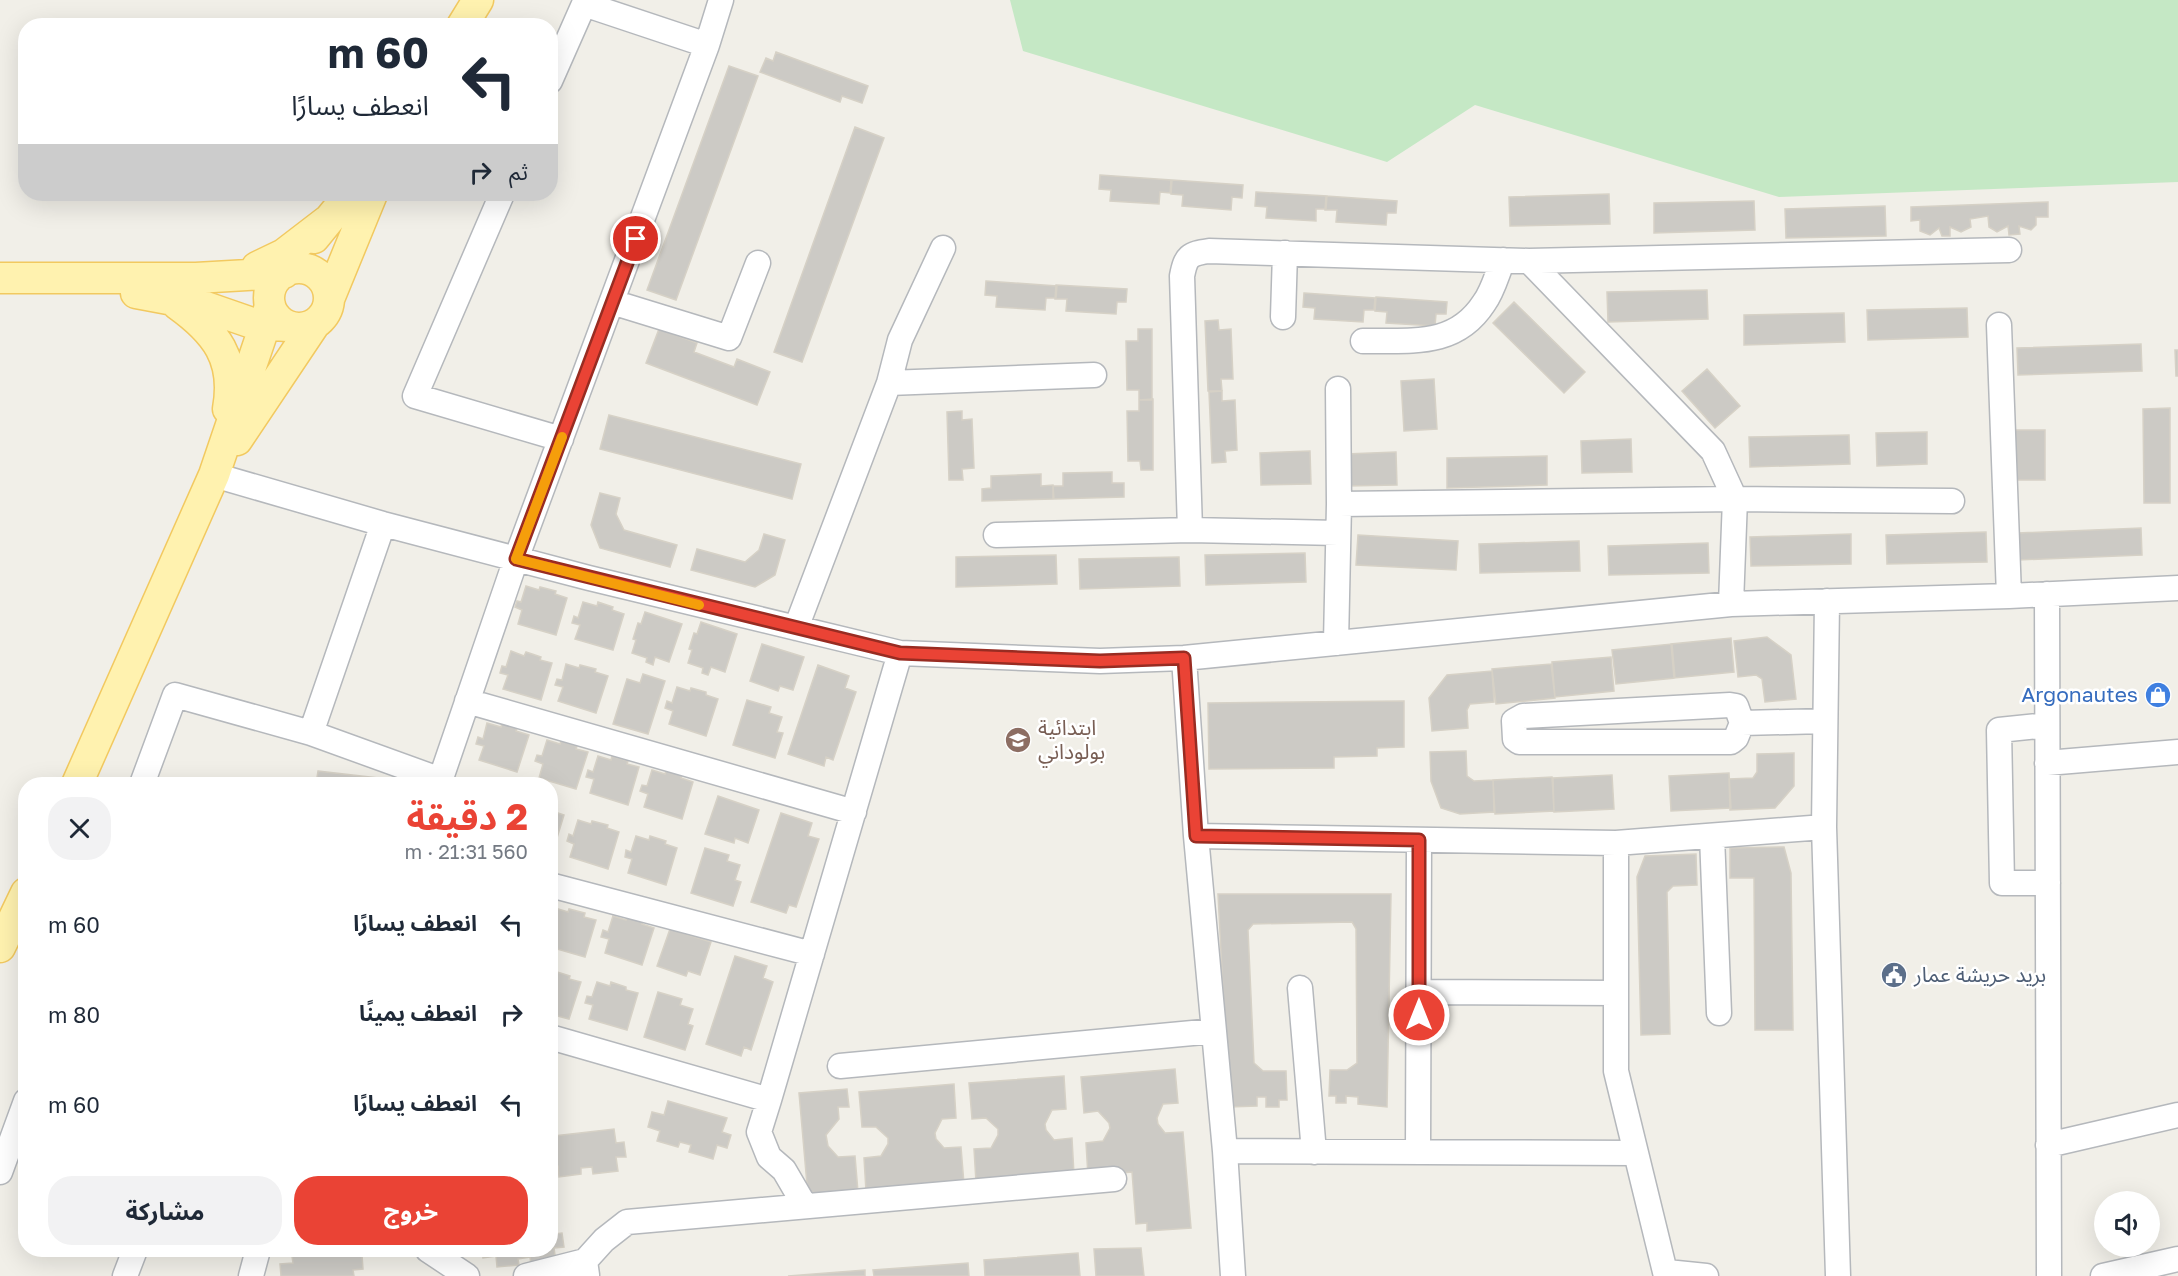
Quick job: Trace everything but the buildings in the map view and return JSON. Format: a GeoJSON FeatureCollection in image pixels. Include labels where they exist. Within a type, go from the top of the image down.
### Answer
{"type":"FeatureCollection","features":[{"type":"Feature","properties":{"kind":"main road"},"geometry":{"type":"LineString","coordinates":[[467,18],[478,0]]}},
{"type":"Feature","properties":{"kind":"main road"},"geometry":{"type":"LineString","coordinates":[[80,777],[284,320],[271,288],[344,201]]}},
{"type":"Feature","properties":{"kind":"main road"},"geometry":{"type":"LineString","coordinates":[[36,277],[200,304],[255,324],[322,318],[369,201]]}},
{"type":"Feature","properties":{"kind":"main road"},"geometry":{"type":"LineString","coordinates":[[234,276],[284,254],[327,221]]}},
{"type":"Feature","properties":{"kind":"main road"},"geometry":{"type":"LineString","coordinates":[[0,278],[234,276],[286,272],[299,268],[317,274],[324,281],[329,299]]}},
{"type":"Feature","properties":{"kind":"main road"},"geometry":{"type":"LineString","coordinates":[[167,298],[208,328],[225,356],[230,373],[229,407],[214,475]]}},
{"type":"Feature","properties":{"kind":"main road"},"geometry":{"type":"LineString","coordinates":[[214,475],[284,320]]}},
{"type":"Feature","properties":{"kind":"main road"},"geometry":{"type":"LineString","coordinates":[[0,947],[18,910]]}},
{"type":"Feature","properties":{"kind":"street"},"geometry":{"type":"LineString","coordinates":[[442,777],[516,559],[707,45],[721,0]]}},
{"type":"Feature","properties":{"kind":"street"},"geometry":{"type":"LineString","coordinates":[[558,63],[584,4],[707,45]]}},
{"type":"Feature","properties":{"kind":"street"},"geometry":{"type":"LineString","coordinates":[[499,201],[415,396],[561,440]]}},
{"type":"Feature","properties":{"kind":"street"},"geometry":{"type":"LineString","coordinates":[[796,628],[889,383],[900,340],[943,248]]}},
{"type":"Feature","properties":{"kind":"street"},"geometry":{"type":"LineString","coordinates":[[1190,530],[1182,276],[1185,261],[1193,254],[1209,251],[1529,261],[2009,250]]}},
{"type":"Feature","properties":{"kind":"street"},"geometry":{"type":"LineString","coordinates":[[1283,317],[1285,253]]}},
{"type":"Feature","properties":{"kind":"street"},"geometry":{"type":"LineString","coordinates":[[1363,341],[1430,340],[1465,327],[1485,302],[1503,260]]}},
{"type":"Feature","properties":{"kind":"street"},"geometry":{"type":"LineString","coordinates":[[1529,261],[1713,451],[1735,499],[1731,604]]}},
{"type":"Feature","properties":{"kind":"street"},"geometry":{"type":"LineString","coordinates":[[612,302],[729,338],[758,263]]}},
{"type":"Feature","properties":{"kind":"street"},"geometry":{"type":"LineString","coordinates":[[1999,325],[2009,596]]}},
{"type":"Feature","properties":{"kind":"street"},"geometry":{"type":"LineString","coordinates":[[889,383],[1094,375]]}},
{"type":"Feature","properties":{"kind":"street"},"geometry":{"type":"LineString","coordinates":[[1336,643],[1339,504],[1338,389]]}},
{"type":"Feature","properties":{"kind":"street"},"geometry":{"type":"LineString","coordinates":[[214,475],[383,524],[516,559],[900,653],[1100,661],[1184,658],[1731,604],[2009,596],[2178,588]]}},
{"type":"Feature","properties":{"kind":"street"},"geometry":{"type":"LineString","coordinates":[[1339,504],[1735,499],[1952,501]]}},
{"type":"Feature","properties":{"kind":"street"},"geometry":{"type":"LineString","coordinates":[[311,733],[383,524]]}},
{"type":"Feature","properties":{"kind":"street"},"geometry":{"type":"LineString","coordinates":[[996,535],[1190,530],[1338,533]]}},
{"type":"Feature","properties":{"kind":"street"},"geometry":{"type":"LineString","coordinates":[[2047,594],[2049,1276]]}},
{"type":"Feature","properties":{"kind":"street"},"geometry":{"type":"LineString","coordinates":[[1827,601],[1824,827],[1838,1276]]}},
{"type":"Feature","properties":{"kind":"street"},"geometry":{"type":"LineString","coordinates":[[805,1206],[784,1170],[769,1157],[759,1132],[900,653]]}},
{"type":"Feature","properties":{"kind":"street"},"geometry":{"type":"LineString","coordinates":[[1184,658],[1196,836],[1225,1151],[1233,1276]]}},
{"type":"Feature","properties":{"kind":"street"},"geometry":{"type":"LineString","coordinates":[[145,777],[176,695],[311,733],[427,777]]}},
{"type":"Feature","properties":{"kind":"street"},"geometry":{"type":"LineString","coordinates":[[467,701],[854,812]]}},
{"type":"Feature","properties":{"kind":"street"},"geometry":{"type":"LineString","coordinates":[[1730,705],[1736,706],[1742,723],[1736,738],[1731,742],[1519,742],[1515,739],[1514,721],[1517,717],[1626,711],[1730,705]]}},
{"type":"Feature","properties":{"kind":"street"},"geometry":{"type":"LineString","coordinates":[[1626,711],[1628,742]]}},
{"type":"Feature","properties":{"kind":"street"},"geometry":{"type":"LineString","coordinates":[[1742,723],[1826,721]]}},
{"type":"Feature","properties":{"kind":"street"},"geometry":{"type":"LineString","coordinates":[[2047,725],[1999,730],[2002,883],[2048,883]]}},
{"type":"Feature","properties":{"kind":"street"},"geometry":{"type":"LineString","coordinates":[[2047,763],[2178,752]]}},
{"type":"Feature","properties":{"kind":"street"},"geometry":{"type":"LineString","coordinates":[[1196,836],[1616,843],[1824,827]]}},
{"type":"Feature","properties":{"kind":"street"},"geometry":{"type":"LineString","coordinates":[[1712,836],[1719,1013]]}},
{"type":"Feature","properties":{"kind":"street"},"geometry":{"type":"LineString","coordinates":[[1418,1152],[1419,840]]}},
{"type":"Feature","properties":{"kind":"street"},"geometry":{"type":"LineString","coordinates":[[1616,843],[1616,1071],[1667,1274],[1706,1276]]}},
{"type":"Feature","properties":{"kind":"street"},"geometry":{"type":"LineString","coordinates":[[558,887],[812,954]]}},
{"type":"Feature","properties":{"kind":"street"},"geometry":{"type":"LineString","coordinates":[[1300,988],[1314,1152]]}},
{"type":"Feature","properties":{"kind":"street"},"geometry":{"type":"LineString","coordinates":[[1419,992],[1616,993]]}},
{"type":"Feature","properties":{"kind":"street"},"geometry":{"type":"LineString","coordinates":[[840,1066],[1214,1031]]}},
{"type":"Feature","properties":{"kind":"street"},"geometry":{"type":"LineString","coordinates":[[558,1039],[769,1100]]}},
{"type":"Feature","properties":{"kind":"street"},"geometry":{"type":"LineString","coordinates":[[2048,1145],[2178,1115]]}},
{"type":"Feature","properties":{"kind":"street"},"geometry":{"type":"LineString","coordinates":[[0,1172],[18,1123]]}},
{"type":"Feature","properties":{"kind":"street"},"geometry":{"type":"LineString","coordinates":[[1225,1151],[1635,1153]]}},
{"type":"Feature","properties":{"kind":"street"},"geometry":{"type":"LineString","coordinates":[[526,1276],[586,1269],[604,1240],[627,1222],[1113,1179]]}},
{"type":"Feature","properties":{"kind":"street"},"geometry":{"type":"LineString","coordinates":[[126,1276],[133,1257]]}},
{"type":"Feature","properties":{"kind":"street"},"geometry":{"type":"LineString","coordinates":[[251,1276],[256,1257]]}},
{"type":"Feature","properties":{"kind":"street"},"geometry":{"type":"LineString","coordinates":[[438,1257],[467,1276]]}},
{"type":"Feature","properties":{"kind":"street"},"geometry":{"type":"LineString","coordinates":[[2103,1276],[2178,1259]]}},
{"type":"Feature","properties":{"kind":"green space"},"geometry":{"type":"Polygon","coordinates":[[[1010,0],[2178,0],[2178,182],[1779,197],[1475,105],[1387,162],[1023,51],[1010,0]]]}},
{"type":"Feature","properties":{"kind":"slow traffic"},"geometry":{"type":"LineString","coordinates":[[562,437],[516,559],[699,605]]}},
{"type":"Feature","properties":{"kind":"place","name":"Argonautes"},"geometry":{"type":"Point","coordinates":[2158,695]}},
{"type":"Feature","properties":{"kind":"place","name":"ابتدائية بولوداني"},"geometry":{"type":"Point","coordinates":[1018,740]}},
{"type":"Feature","properties":{"kind":"place","name":"بريد حريشة عمار"},"geometry":{"type":"Point","coordinates":[1894,975]}},
{"type":"Feature","properties":{"kind":"route"},"geometry":{"type":"LineString","coordinates":[[636,239],[516,559],[900,653],[1100,661],[1184,658],[1196,836],[1419,840],[1419,1015]]}}]}
